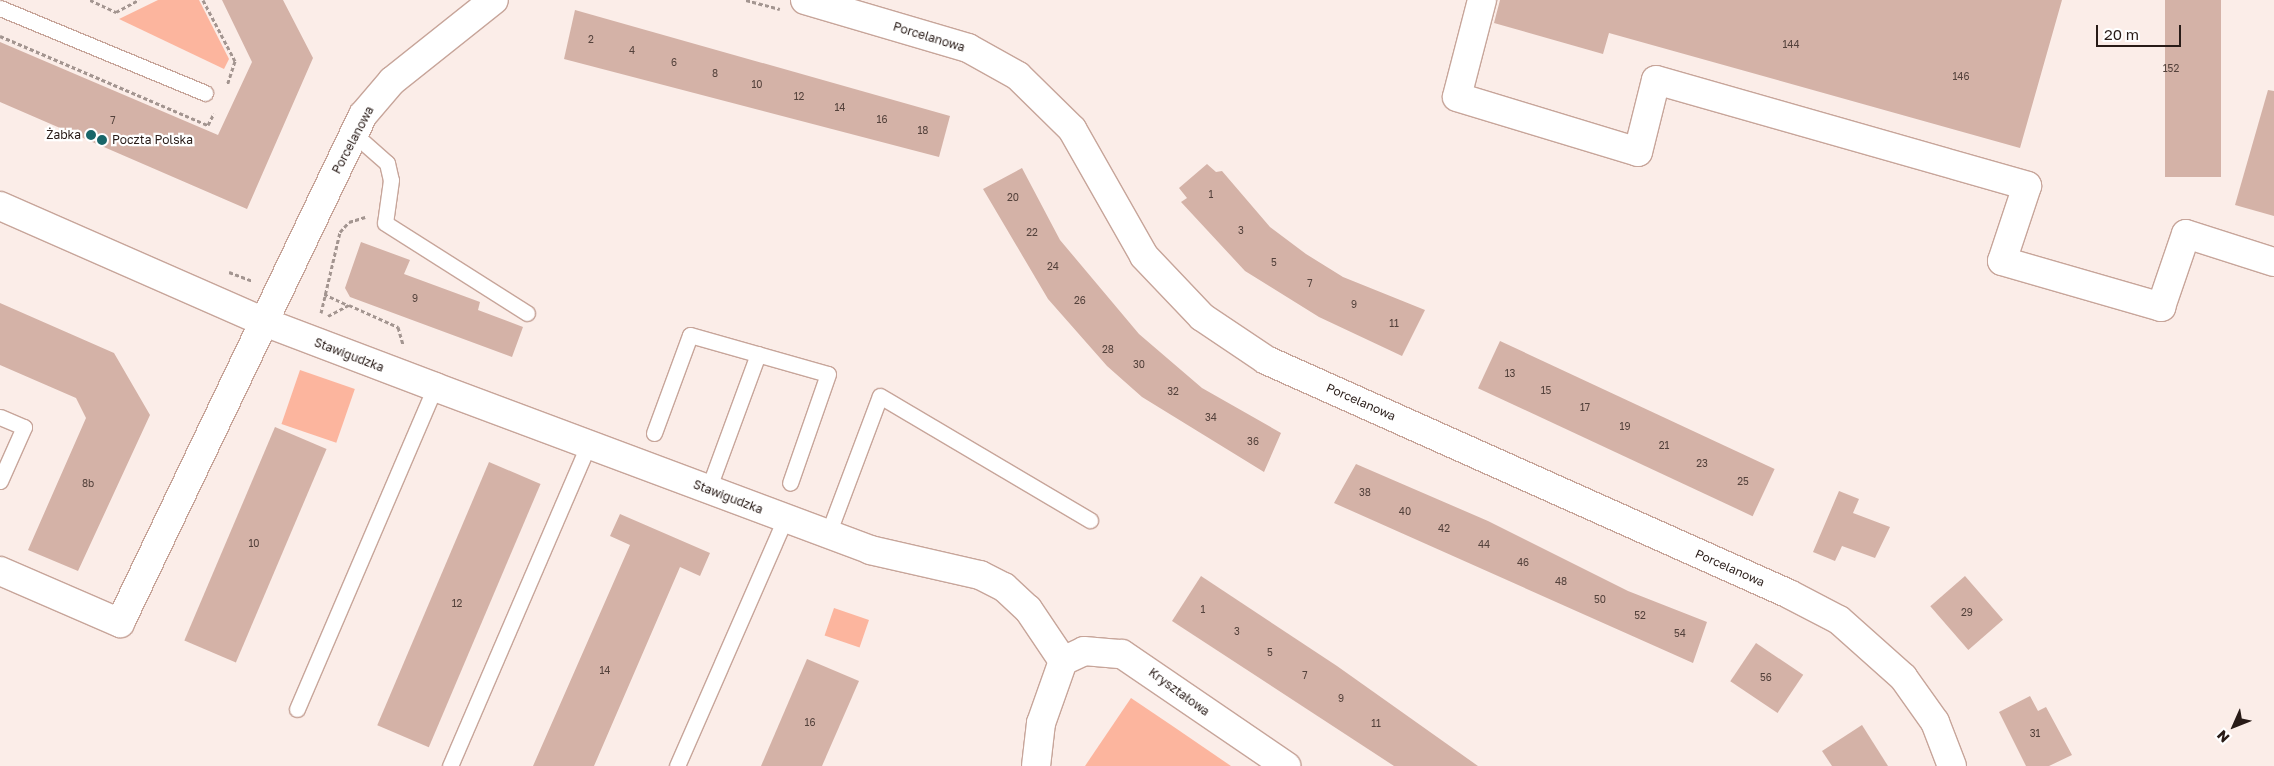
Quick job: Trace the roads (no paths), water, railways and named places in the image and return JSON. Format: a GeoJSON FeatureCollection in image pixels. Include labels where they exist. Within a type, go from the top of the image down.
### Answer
{"type":"FeatureCollection","features":[{"type":"Feature","properties":{"kind":"street","name":"Porcelanowa"},"geometry":{"type":"LineString","coordinates":[[264,322],[363,115],[392,81],[494,0]]}},
{"type":"Feature","properties":{"kind":"street","name":"Porcelanowa"},"geometry":{"type":"LineString","coordinates":[[805,0],[968,48],[1018,76],[1072,129],[1144,256],[1202,317],[1241,346],[1839,620],[1903,677],[1935,722],[1952,766]]}},
{"type":"Feature","properties":{"kind":"street"},"geometry":{"type":"LineString","coordinates":[[1482,0],[1457,97],[1638,152],[1656,80],[2027,186],[2002,261],[2161,307],[2186,234],[2274,262]]}},
{"type":"Feature","properties":{"kind":"street","name":"Stawigudzka"},"geometry":{"type":"LineString","coordinates":[[0,206],[264,322],[435,388],[828,534],[910,561],[980,575],[1004,587],[1028,609],[1063,661]]}},
{"type":"Feature","properties":{"kind":"street"},"geometry":{"type":"LineString","coordinates":[[0,571],[120,623],[264,322]]}},
{"type":"Feature","properties":{"kind":"street","name":"Kryształowa"},"geometry":{"type":"LineString","coordinates":[[1063,661],[1084,651],[1122,654],[1286,766]]}},
{"type":"Feature","properties":{"kind":"street"},"geometry":{"type":"LineString","coordinates":[[1036,766],[1041,723],[1063,661]]}},
{"type":"Feature","properties":{"kind":"lane"},"geometry":{"type":"LineString","coordinates":[[0,8],[205,93]]}},
{"type":"Feature","properties":{"kind":"lane"},"geometry":{"type":"LineString","coordinates":[[354,134],[387,162],[391,180],[385,223],[527,313]]}},
{"type":"Feature","properties":{"kind":"lane"},"geometry":{"type":"LineString","coordinates":[[654,433],[690,335],[828,374],[790,483]]}},
{"type":"Feature","properties":{"kind":"lane"},"geometry":{"type":"LineString","coordinates":[[708,490],[758,354]]}},
{"type":"Feature","properties":{"kind":"lane"},"geometry":{"type":"LineString","coordinates":[[297,709],[435,388]]}},
{"type":"Feature","properties":{"kind":"lane"},"geometry":{"type":"LineString","coordinates":[[828,534],[880,396],[1090,520]]}},
{"type":"Feature","properties":{"kind":"lane"},"geometry":{"type":"LineString","coordinates":[[0,417],[24,427],[0,481]]}},
{"type":"Feature","properties":{"kind":"lane"},"geometry":{"type":"LineString","coordinates":[[450,766],[588,444]]}},
{"type":"Feature","properties":{"kind":"lane"},"geometry":{"type":"LineString","coordinates":[[677,766],[785,519]]}},
{"type":"Feature","properties":{"kind":"place","name":"Żabka"},"geometry":{"type":"Point","coordinates":[91,135]}},
{"type":"Feature","properties":{"kind":"place","name":"Poczta Polska"},"geometry":{"type":"Point","coordinates":[102,140]}}]}
